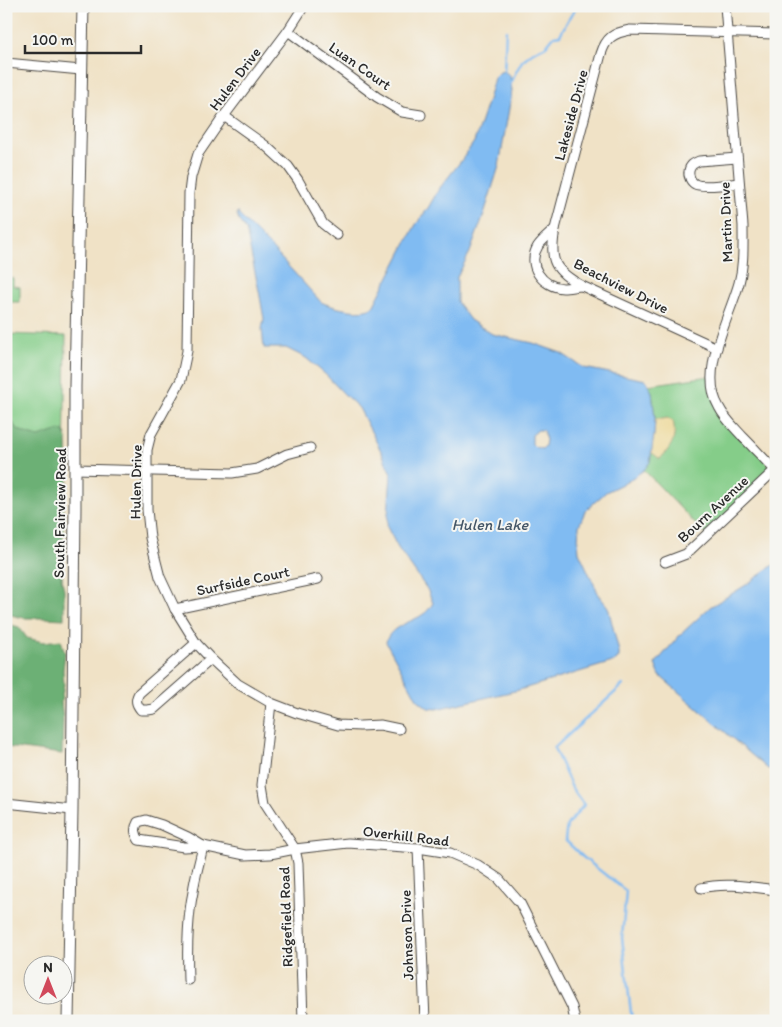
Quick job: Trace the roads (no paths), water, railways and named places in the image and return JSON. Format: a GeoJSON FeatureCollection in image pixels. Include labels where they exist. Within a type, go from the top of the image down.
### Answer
{"type":"FeatureCollection","features":[{"type":"Feature","properties":{"kind":"street","name":"South Fairview Road"},"geometry":{"type":"LineString","coordinates":[[68,1021],[76,377],[83,6]]}},
{"type":"Feature","properties":{"kind":"street","name":"Hulen Drive"},"geometry":{"type":"LineString","coordinates":[[304,6],[288,31],[198,154],[190,193],[186,351],[181,380],[151,434],[147,450],[147,510],[150,538],[160,577],[175,609],[196,643],[238,684],[271,703],[297,713],[338,724],[380,725],[399,728]]}},
{"type":"Feature","properties":{"kind":"street","name":"Martin Drive"},"geometry":{"type":"LineString","coordinates":[[724,6],[743,226],[743,262],[739,282],[717,348],[711,375],[713,392],[718,406],[727,420],[775,470]]}},
{"type":"Feature","properties":{"kind":"street","name":"Lakeside Drive"},"geometry":{"type":"LineString","coordinates":[[556,225],[604,45],[611,36],[630,30],[726,32]]}},
{"type":"Feature","properties":{"kind":"street","name":"Luan Court"},"geometry":{"type":"LineString","coordinates":[[288,31],[402,112],[420,115]]}},
{"type":"Feature","properties":{"kind":"street"},"geometry":{"type":"LineString","coordinates":[[726,32],[776,34]]}},
{"type":"Feature","properties":{"kind":"street"},"geometry":{"type":"LineString","coordinates":[[6,63],[81,70]]}},
{"type":"Feature","properties":{"kind":"street"},"geometry":{"type":"LineString","coordinates":[[224,116],[266,146],[288,166],[323,224],[337,235]]}},
{"type":"Feature","properties":{"kind":"street"},"geometry":{"type":"LineString","coordinates":[[737,158],[699,161],[690,166],[688,174],[691,181],[701,186],[739,183]]}},
{"type":"Feature","properties":{"kind":"street"},"geometry":{"type":"LineString","coordinates":[[556,225],[538,246],[534,256],[535,268],[540,278],[551,285],[563,288],[582,286]]}},
{"type":"Feature","properties":{"kind":"street","name":"Beachview Drive"},"geometry":{"type":"LineString","coordinates":[[556,225],[553,239],[553,255],[556,266],[568,278],[717,348]]}},
{"type":"Feature","properties":{"kind":"street"},"geometry":{"type":"LineString","coordinates":[[75,469],[232,473],[257,469],[287,454],[310,448]]}},
{"type":"Feature","properties":{"kind":"street","name":"Bourn Avenue"},"geometry":{"type":"LineString","coordinates":[[665,562],[686,554],[775,470]]}},
{"type":"Feature","properties":{"kind":"street","name":"Surfside Court"},"geometry":{"type":"LineString","coordinates":[[175,609],[318,579]]}},
{"type":"Feature","properties":{"kind":"street"},"geometry":{"type":"LineString","coordinates":[[196,643],[139,693],[136,698],[137,705],[141,710],[154,709],[211,659]]}},
{"type":"Feature","properties":{"kind":"street","name":"Ridgefield Road"},"geometry":{"type":"LineString","coordinates":[[271,703],[262,785],[265,803],[295,849],[298,863],[303,1021]]}},
{"type":"Feature","properties":{"kind":"street"},"geometry":{"type":"LineString","coordinates":[[6,803],[72,810]]}},
{"type":"Feature","properties":{"kind":"street","name":"Overhill Road"},"geometry":{"type":"LineString","coordinates":[[203,846],[162,824],[146,820],[138,822],[135,828],[139,840],[184,847],[203,846],[245,855],[270,854],[348,843],[418,848],[450,853],[478,865],[499,879],[520,902],[572,1007],[575,1021]]}},
{"type":"Feature","properties":{"kind":"street"},"geometry":{"type":"LineString","coordinates":[[188,980],[189,920],[203,846]]}},
{"type":"Feature","properties":{"kind":"street","name":"Johnson Drive"},"geometry":{"type":"LineString","coordinates":[[418,848],[424,1021]]}},
{"type":"Feature","properties":{"kind":"street"},"geometry":{"type":"LineString","coordinates":[[701,888],[712,885],[727,885],[776,890]]}},
{"type":"Feature","properties":{"kind":"water","name":"Hulen Lake"},"geometry":{"type":"Polygon","coordinates":[[[504,71],[510,76],[512,91],[499,166],[470,252],[457,277],[457,302],[470,320],[492,334],[533,343],[561,353],[584,368],[646,380],[652,392],[655,419],[654,435],[650,462],[644,470],[606,492],[585,511],[579,526],[579,552],[600,597],[608,607],[619,652],[619,657],[616,661],[519,690],[436,709],[428,708],[417,699],[386,642],[392,632],[424,614],[433,603],[427,589],[398,548],[387,527],[391,474],[359,408],[326,375],[306,358],[286,348],[264,348],[262,329],[264,319],[259,291],[246,230],[239,221],[237,214],[238,212],[321,302],[355,311],[373,307],[415,226],[439,189],[474,142],[494,78],[504,71]],[[538,430],[532,435],[532,444],[542,449],[545,446],[546,440],[543,430],[538,430]]]}},
{"type":"Feature","properties":{"kind":"water"},"geometry":{"type":"Polygon","coordinates":[[[776,563],[776,768],[768,769],[660,676],[655,664],[680,635],[710,607],[746,585],[776,563]]]}},
{"type":"Feature","properties":{"kind":"waterway"},"geometry":{"type":"LineString","coordinates":[[509,85],[522,61],[533,52],[546,46],[554,36],[560,35],[577,6]]}},
{"type":"Feature","properties":{"kind":"waterway"},"geometry":{"type":"LineString","coordinates":[[504,73],[506,30]]}},
{"type":"Feature","properties":{"kind":"waterway"},"geometry":{"type":"LineString","coordinates":[[623,685],[554,748],[573,790],[584,805],[567,825],[565,840],[584,858],[626,891],[622,938],[632,1021]]}}]}
